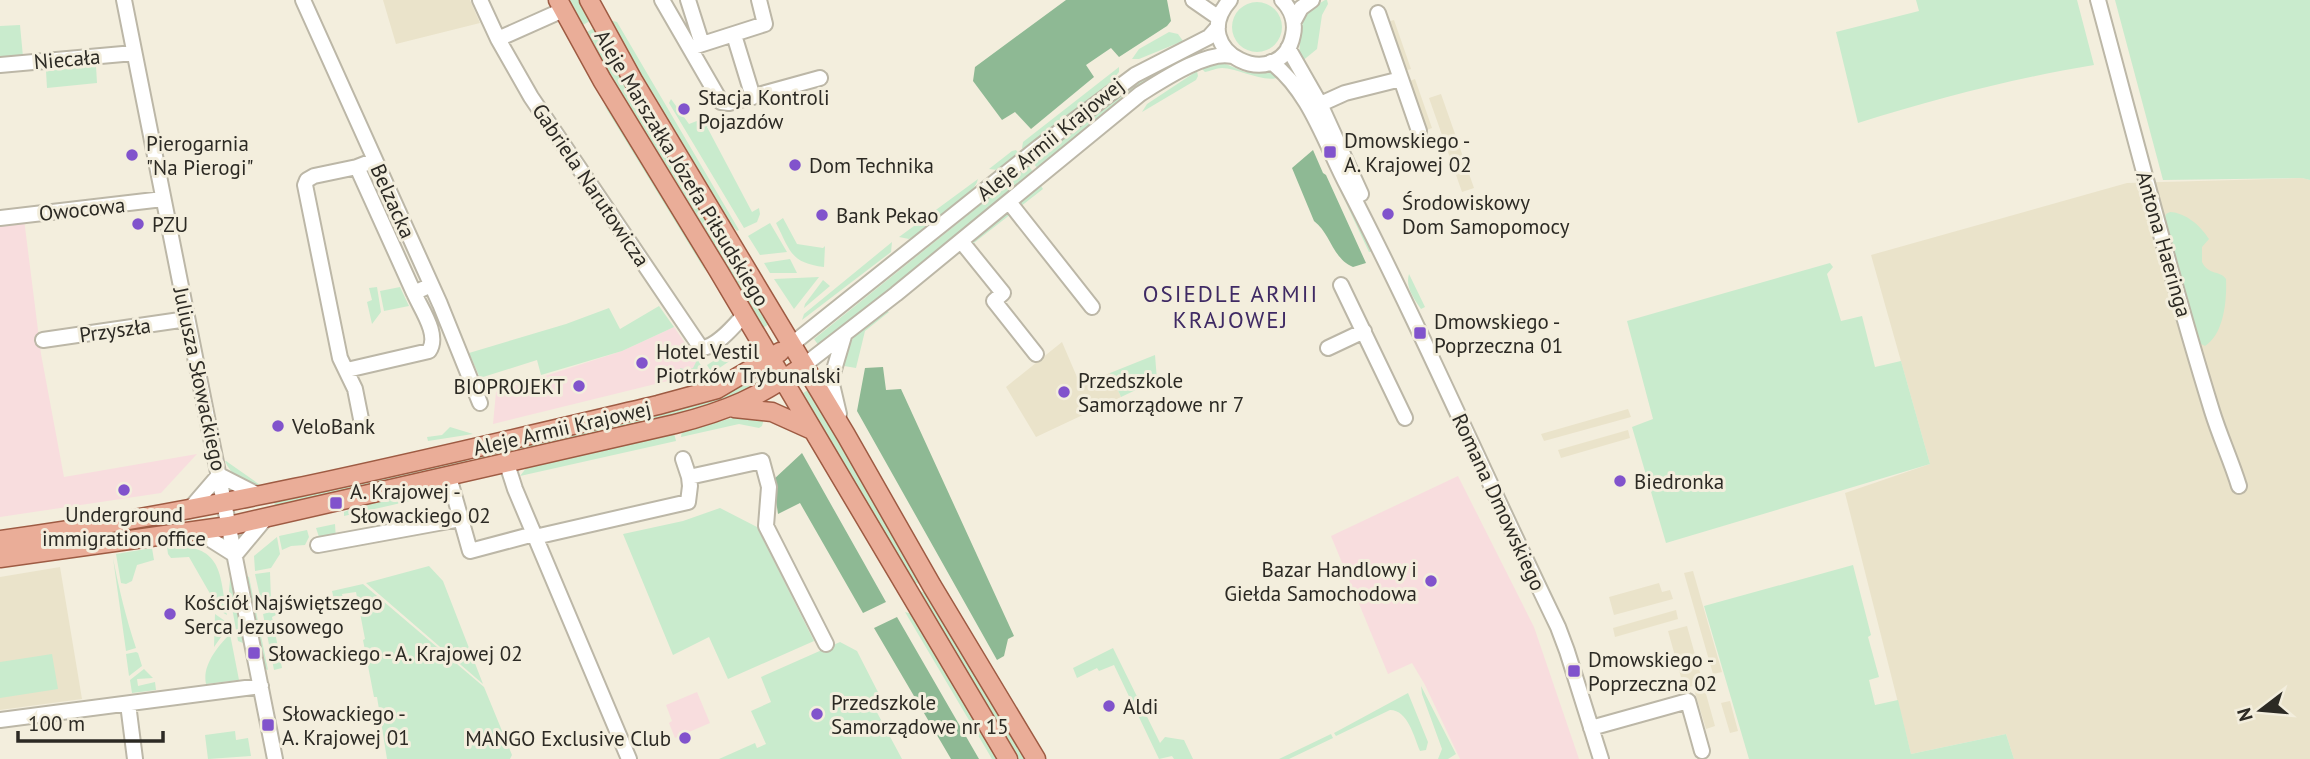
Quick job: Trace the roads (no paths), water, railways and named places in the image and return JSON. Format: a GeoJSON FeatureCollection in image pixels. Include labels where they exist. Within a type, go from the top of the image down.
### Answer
{"type":"FeatureCollection","features":[{"type":"Feature","properties":{"kind":"main road","name":"Aleje Marszałka Józefa Piłsudskiego"},"geometry":{"type":"LineString","coordinates":[[589,0],[634,82],[846,435],[1035,759]]}},
{"type":"Feature","properties":{"kind":"main road","name":"Aleje Marszałka Józefa Piłsudskiego"},"geometry":{"type":"LineString","coordinates":[[561,5],[602,80],[1008,759]]}},
{"type":"Feature","properties":{"kind":"main road","name":"Aleje Armii Krajowej"},"geometry":{"type":"LineString","coordinates":[[0,540],[188,511],[690,398],[726,385],[791,345]]}},
{"type":"Feature","properties":{"kind":"main road","name":"Aleje Armii Krajowej"},"geometry":{"type":"LineString","coordinates":[[0,558],[265,519],[675,424],[730,409],[803,366]]}},
{"type":"Feature","properties":{"kind":"main road"},"geometry":{"type":"LineString","coordinates":[[730,409],[772,412],[812,430]]}},
{"type":"Feature","properties":{"kind":"street","name":"Juliusza Słowackiego"},"geometry":{"type":"LineString","coordinates":[[124,0],[275,759]]}},
{"type":"Feature","properties":{"kind":"street","name":"Belzacka"},"geometry":{"type":"LineString","coordinates":[[303,0],[431,285],[480,403]]}},
{"type":"Feature","properties":{"kind":"street","name":"Gabriela Narutowicza"},"geometry":{"type":"LineString","coordinates":[[480,0],[498,39],[548,123],[696,342],[704,349],[718,340],[744,315]]}},
{"type":"Feature","properties":{"kind":"street"},"geometry":{"type":"LineString","coordinates":[[662,0],[696,46]]}},
{"type":"Feature","properties":{"kind":"street"},"geometry":{"type":"LineString","coordinates":[[688,0],[696,46],[705,75],[721,102],[729,103],[820,78]]}},
{"type":"Feature","properties":{"kind":"street"},"geometry":{"type":"LineString","coordinates":[[696,46],[765,24],[759,0]]}},
{"type":"Feature","properties":{"kind":"street"},"geometry":{"type":"LineString","coordinates":[[1192,0],[1221,10],[1222,43],[1232,56],[1251,65],[1271,62],[1288,48],[1293,38],[1294,22],[1291,11],[1282,0]]}},
{"type":"Feature","properties":{"kind":"street"},"geometry":{"type":"LineString","coordinates":[[1294,22],[1301,8],[1312,0]]}},
{"type":"Feature","properties":{"kind":"street","name":"Antona Haeringa"},"geometry":{"type":"LineString","coordinates":[[2098,0],[2212,413],[2230,455],[2239,486]]}},
{"type":"Feature","properties":{"kind":"street"},"geometry":{"type":"LineString","coordinates":[[498,39],[561,5]]}},
{"type":"Feature","properties":{"kind":"street","name":"Aleje Armii Krajowej"},"geometry":{"type":"LineString","coordinates":[[791,345],[1039,147],[1135,75],[1209,37],[1221,10]]}},
{"type":"Feature","properties":{"kind":"street"},"geometry":{"type":"LineString","coordinates":[[1378,13],[1419,131]]}},
{"type":"Feature","properties":{"kind":"street"},"geometry":{"type":"LineString","coordinates":[[734,35],[753,97]]}},
{"type":"Feature","properties":{"kind":"street","name":"Romana Dmowskiego"},"geometry":{"type":"LineString","coordinates":[[1288,48],[1558,627],[1601,759]]}},
{"type":"Feature","properties":{"kind":"street","name":"Niecała"},"geometry":{"type":"LineString","coordinates":[[0,65],[134,53]]}},
{"type":"Feature","properties":{"kind":"street","name":"Aleje Armii Krajowej"},"geometry":{"type":"LineString","coordinates":[[803,366],[1155,85],[1214,56],[1232,56]]}},
{"type":"Feature","properties":{"kind":"street","name":"Romana Dmowskiego"},"geometry":{"type":"LineString","coordinates":[[1271,62],[1315,107]]}},
{"type":"Feature","properties":{"kind":"street"},"geometry":{"type":"LineString","coordinates":[[1315,107],[1345,93],[1401,79]]}},
{"type":"Feature","properties":{"kind":"street"},"geometry":{"type":"LineString","coordinates":[[362,424],[355,389],[340,358],[305,185],[307,180],[314,176],[357,167],[375,160]]}},
{"type":"Feature","properties":{"kind":"street"},"geometry":{"type":"LineString","coordinates":[[347,370],[427,352],[432,348],[433,341],[432,332],[357,167]]}},
{"type":"Feature","properties":{"kind":"street","name":"Owocowa"},"geometry":{"type":"LineString","coordinates":[[0,218],[163,199]]}},
{"type":"Feature","properties":{"kind":"street"},"geometry":{"type":"LineString","coordinates":[[1009,202],[1092,307]]}},
{"type":"Feature","properties":{"kind":"street"},"geometry":{"type":"LineString","coordinates":[[382,222],[399,214]]}},
{"type":"Feature","properties":{"kind":"street"},"geometry":{"type":"LineString","coordinates":[[961,241],[1003,293],[994,301],[1037,354]]}},
{"type":"Feature","properties":{"kind":"street"},"geometry":{"type":"LineString","coordinates":[[414,293],[431,285]]}},
{"type":"Feature","properties":{"kind":"street"},"geometry":{"type":"LineString","coordinates":[[1341,285],[1405,418]]}},
{"type":"Feature","properties":{"kind":"street","name":"Przyszła"},"geometry":{"type":"LineString","coordinates":[[43,340],[187,319]]}},
{"type":"Feature","properties":{"kind":"street"},"geometry":{"type":"LineString","coordinates":[[1328,348],[1364,331]]}},
{"type":"Feature","properties":{"kind":"street"},"geometry":{"type":"LineString","coordinates":[[844,335],[831,380],[833,397],[846,435]]}},
{"type":"Feature","properties":{"kind":"street"},"geometry":{"type":"LineString","coordinates":[[449,477],[470,551],[688,502],[689,478],[683,459]]}},
{"type":"Feature","properties":{"kind":"street"},"geometry":{"type":"LineString","coordinates":[[689,478],[762,461],[769,487],[766,526],[825,644]]}},
{"type":"Feature","properties":{"kind":"street"},"geometry":{"type":"LineString","coordinates":[[507,464],[625,758]]}},
{"type":"Feature","properties":{"kind":"street"},"geometry":{"type":"LineString","coordinates":[[188,511],[219,475],[260,496]]}},
{"type":"Feature","properties":{"kind":"street"},"geometry":{"type":"LineString","coordinates":[[197,531],[235,555],[265,519]]}},
{"type":"Feature","properties":{"kind":"street"},"geometry":{"type":"LineString","coordinates":[[318,545],[460,519]]}},
{"type":"Feature","properties":{"kind":"street"},"geometry":{"type":"LineString","coordinates":[[0,720],[261,686]]}},
{"type":"Feature","properties":{"kind":"street"},"geometry":{"type":"LineString","coordinates":[[1591,728],[1688,701],[1702,751]]}},
{"type":"Feature","properties":{"kind":"street"},"geometry":{"type":"LineString","coordinates":[[128,704],[135,759]]}},
{"type":"Feature","properties":{"kind":"place","name":"Stacja Kontroli Pojazdów"},"geometry":{"type":"Point","coordinates":[684,109]}},
{"type":"Feature","properties":{"kind":"place","name":"Dmowskiego - A. Krajowej 02"},"geometry":{"type":"Point","coordinates":[1330,152]}},
{"type":"Feature","properties":{"kind":"place","name":"Pierogarnia \"Na Pierogi\""},"geometry":{"type":"Point","coordinates":[132,155]}},
{"type":"Feature","properties":{"kind":"place","name":"Dom Technika"},"geometry":{"type":"Point","coordinates":[795,165]}},
{"type":"Feature","properties":{"kind":"place","name":"Środowiskowy Dom Samopomocy"},"geometry":{"type":"Point","coordinates":[1388,214]}},
{"type":"Feature","properties":{"kind":"place","name":"Bank Pekao"},"geometry":{"type":"Point","coordinates":[822,215]}},
{"type":"Feature","properties":{"kind":"place","name":"PZU"},"geometry":{"type":"Point","coordinates":[138,224]}},
{"type":"Feature","properties":{"kind":"place","name":"Dmowskiego - Poprzeczna 01"},"geometry":{"type":"Point","coordinates":[1420,333]}},
{"type":"Feature","properties":{"kind":"place","name":"Hotel Vestil Piotrków Trybunalski"},"geometry":{"type":"Point","coordinates":[642,363]}},
{"type":"Feature","properties":{"kind":"place","name":"BIOPROJEKT"},"geometry":{"type":"Point","coordinates":[579,386]}},
{"type":"Feature","properties":{"kind":"place","name":"Przedszkole Samorządowe nr 7"},"geometry":{"type":"Point","coordinates":[1064,392]}},
{"type":"Feature","properties":{"kind":"place","name":"VeloBank"},"geometry":{"type":"Point","coordinates":[278,426]}},
{"type":"Feature","properties":{"kind":"place","name":"Biedronka"},"geometry":{"type":"Point","coordinates":[1620,481]}},
{"type":"Feature","properties":{"kind":"place","name":"Underground immigration office"},"geometry":{"type":"Point","coordinates":[124,490]}},
{"type":"Feature","properties":{"kind":"place","name":"A. Krajowej - Słowackiego 02"},"geometry":{"type":"Point","coordinates":[336,503]}},
{"type":"Feature","properties":{"kind":"place","name":"Bazar Handlowy i Giełda Samochodowa"},"geometry":{"type":"Point","coordinates":[1431,581]}},
{"type":"Feature","properties":{"kind":"place","name":"Kościół Najświętszego Serca Jezusowego"},"geometry":{"type":"Point","coordinates":[170,614]}},
{"type":"Feature","properties":{"kind":"place","name":"Słowackiego - A. Krajowej 02"},"geometry":{"type":"Point","coordinates":[254,653]}},
{"type":"Feature","properties":{"kind":"place","name":"Dmowskiego - Poprzeczna 02"},"geometry":{"type":"Point","coordinates":[1574,671]}},
{"type":"Feature","properties":{"kind":"place","name":"Aldi"},"geometry":{"type":"Point","coordinates":[1109,706]}},
{"type":"Feature","properties":{"kind":"place","name":"Przedszkole Samorządowe nr 15"},"geometry":{"type":"Point","coordinates":[817,714]}},
{"type":"Feature","properties":{"kind":"place","name":"Słowackiego - A. Krajowej 01"},"geometry":{"type":"Point","coordinates":[268,725]}},
{"type":"Feature","properties":{"kind":"place","name":"MANGO Exclusive Club"},"geometry":{"type":"Point","coordinates":[685,738]}},
{"type":"Feature","properties":{"kind":"district","name":"OSIEDLE ARMII KRAJOWEJ"},"geometry":{"type":"Point","coordinates":[1231,306]}}]}
